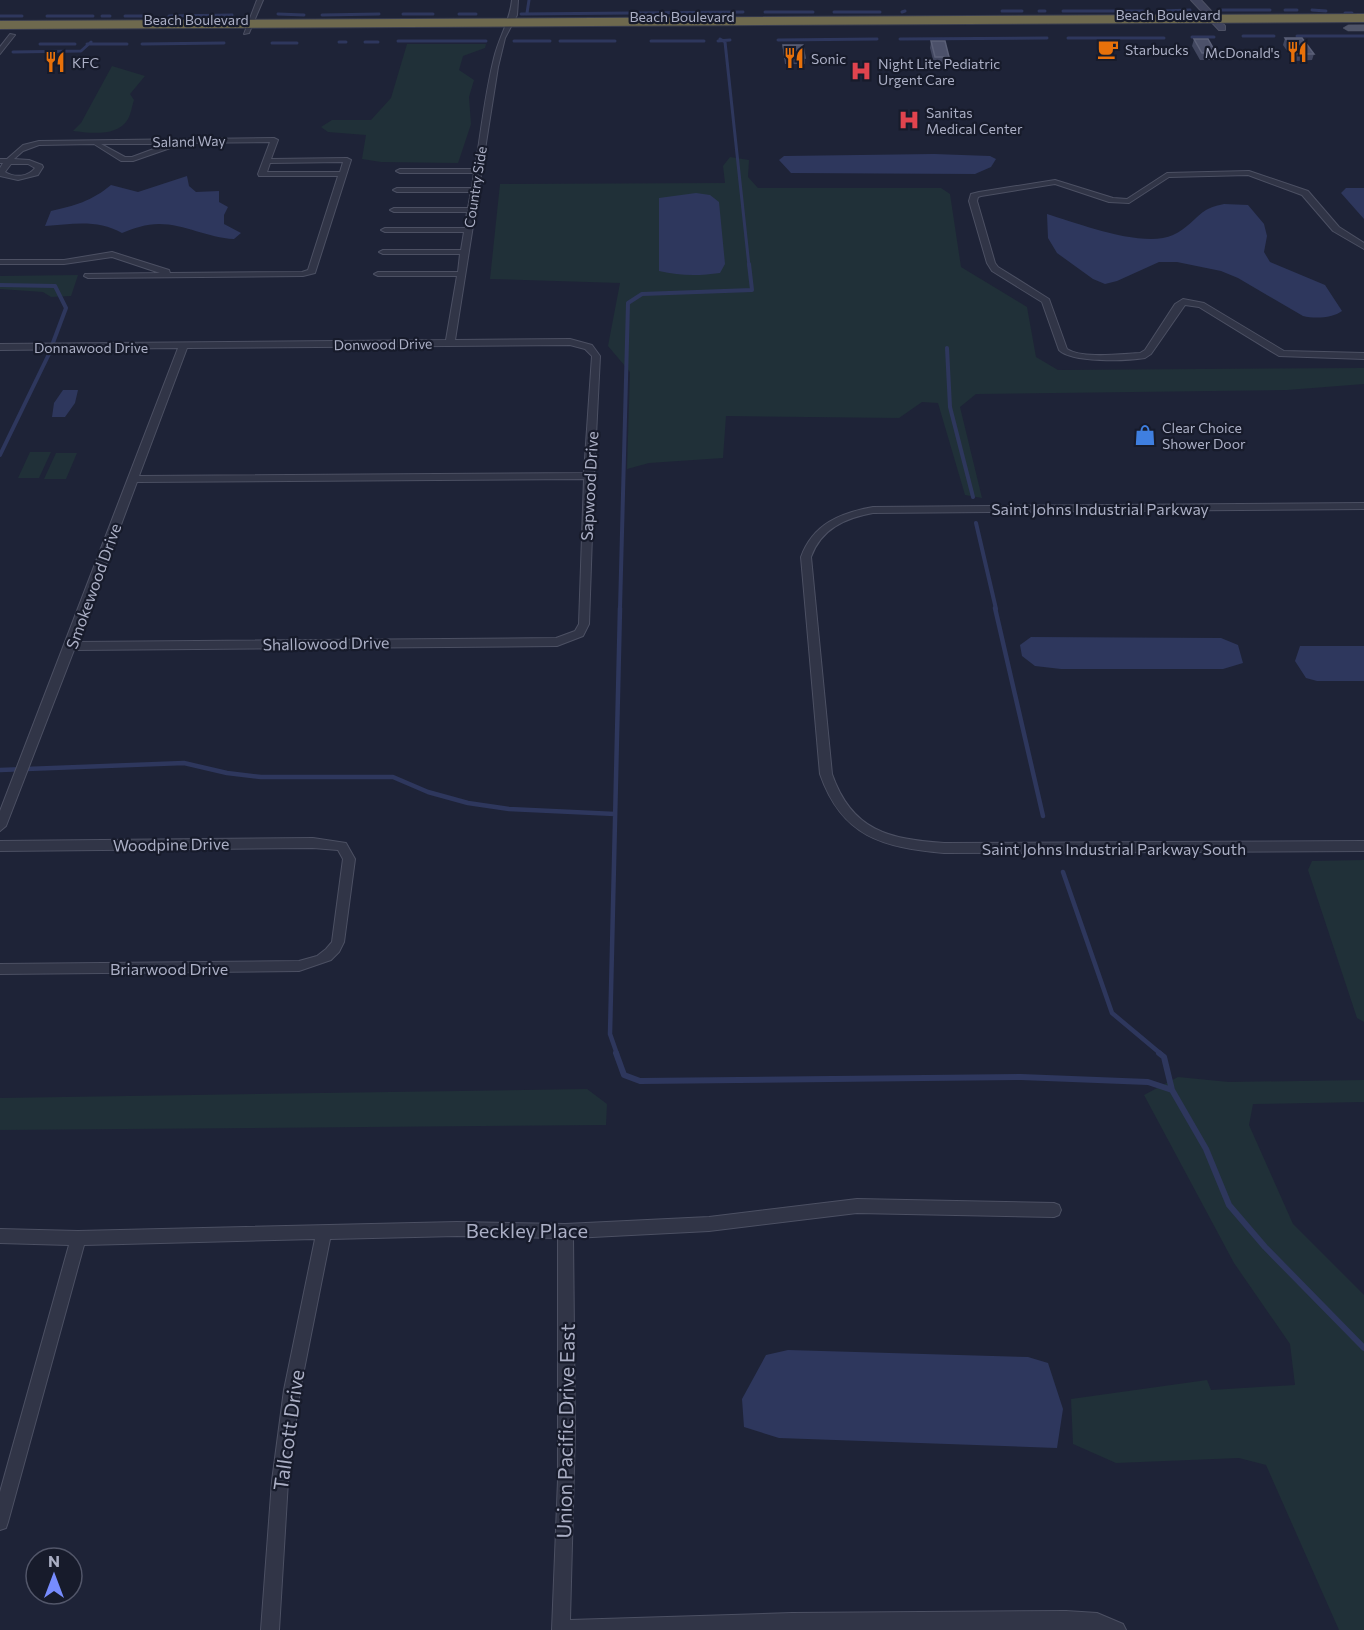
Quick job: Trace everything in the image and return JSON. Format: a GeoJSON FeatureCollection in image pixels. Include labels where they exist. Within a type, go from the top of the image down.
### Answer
{"type":"FeatureCollection","features":[{"type":"Feature","properties":{"kind":"highway"},"geometry":{"type":"LineString","coordinates":[[1218,24],[1364,18]]}},
{"type":"Feature","properties":{"kind":"highway","name":"Beach Boulevard"},"geometry":{"type":"LineString","coordinates":[[6,35],[248,29],[886,25],[1218,24],[1348,28]]}},
{"type":"Feature","properties":{"kind":"highway"},"geometry":{"type":"LineString","coordinates":[[0,25],[248,29]]}},
{"type":"Feature","properties":{"kind":"main road","name":"Beach Boulevard"},"geometry":{"type":"LineString","coordinates":[[1348,28],[1364,28]]}},
{"type":"Feature","properties":{"kind":"street"},"geometry":{"type":"LineString","coordinates":[[248,29],[260,0]]}},
{"type":"Feature","properties":{"kind":"street","name":"Country Side"},"geometry":{"type":"LineString","coordinates":[[450,343],[495,66],[515,0]]}},
{"type":"Feature","properties":{"kind":"street"},"geometry":{"type":"LineString","coordinates":[[1196,0],[1218,24]]}},
{"type":"Feature","properties":{"kind":"street"},"geometry":{"type":"LineString","coordinates":[[0,52],[6,35]]}},
{"type":"Feature","properties":{"kind":"street","name":"Saland Way"},"geometry":{"type":"LineString","coordinates":[[2,167],[18,149],[31,144],[98,142],[274,140],[267,161]]}},
{"type":"Feature","properties":{"kind":"street"},"geometry":{"type":"LineString","coordinates":[[98,142],[97,145],[124,159],[134,159],[176,141]]}},
{"type":"Feature","properties":{"kind":"street"},"geometry":{"type":"LineString","coordinates":[[88,276],[312,271],[343,174],[347,160],[267,161],[262,174],[343,174]]}},
{"type":"Feature","properties":{"kind":"street"},"geometry":{"type":"LineString","coordinates":[[400,171],[478,171]]}},
{"type":"Feature","properties":{"kind":"street"},"geometry":{"type":"LineString","coordinates":[[1364,247],[1336,229],[1305,193],[1249,173],[1167,175],[1129,201],[1112,200],[1055,182],[979,194],[974,196],[973,201],[991,262],[995,268],[1043,298],[1063,350],[1073,357],[1142,356],[1148,352],[1178,306],[1183,302],[1201,305],[1282,354],[1364,356]]}},
{"type":"Feature","properties":{"kind":"street"},"geometry":{"type":"LineString","coordinates":[[397,190],[474,190]]}},
{"type":"Feature","properties":{"kind":"street"},"geometry":{"type":"LineString","coordinates":[[394,210],[471,210]]}},
{"type":"Feature","properties":{"kind":"street"},"geometry":{"type":"LineString","coordinates":[[385,231],[468,230]]}},
{"type":"Feature","properties":{"kind":"street"},"geometry":{"type":"LineString","coordinates":[[383,252],[464,252]]}},
{"type":"Feature","properties":{"kind":"street"},"geometry":{"type":"LineString","coordinates":[[0,262],[64,262],[112,254],[175,275]]}},
{"type":"Feature","properties":{"kind":"street"},"geometry":{"type":"LineString","coordinates":[[378,274],[461,274]]}},
{"type":"Feature","properties":{"kind":"street","name":"Donwood Drive"},"geometry":{"type":"LineString","coordinates":[[183,346],[583,344]]}},
{"type":"Feature","properties":{"kind":"street","name":"Sapwood Drive"},"geometry":{"type":"LineString","coordinates":[[579,633],[584,624],[596,356],[594,350],[583,344]]}},
{"type":"Feature","properties":{"kind":"street","name":"Donnawood Drive"},"geometry":{"type":"LineString","coordinates":[[0,347],[183,346]]}},
{"type":"Feature","properties":{"kind":"street","name":"Smokewood Drive"},"geometry":{"type":"LineString","coordinates":[[0,826],[71,646],[183,346]]}},
{"type":"Feature","properties":{"kind":"street"},"geometry":{"type":"LineString","coordinates":[[133,479],[589,476]]}},
{"type":"Feature","properties":{"kind":"street","name":"Saint Johns Industrial Parkway"},"geometry":{"type":"LineString","coordinates":[[837,520],[863,512],[897,509],[1364,506]]}},
{"type":"Feature","properties":{"kind":"street","name":"Saint Johns Industrial Parkway South"},"geometry":{"type":"LineString","coordinates":[[837,520],[819,533],[809,546],[806,557],[807,587],[826,774],[830,793],[851,820],[867,830],[891,841],[915,847],[944,848],[1364,846]]}},
{"type":"Feature","properties":{"kind":"street","name":"Shallowood Drive"},"geometry":{"type":"LineString","coordinates":[[71,646],[557,642],[579,633]]}},
{"type":"Feature","properties":{"kind":"street","name":"Woodpine Drive"},"geometry":{"type":"LineString","coordinates":[[0,846],[313,843],[342,846],[349,859],[349,870],[338,942],[334,952]]}},
{"type":"Feature","properties":{"kind":"street","name":"Briarwood Drive"},"geometry":{"type":"LineString","coordinates":[[0,969],[298,966],[322,961],[334,952]]}},
{"type":"Feature","properties":{"kind":"street","name":"Beckley Place"},"geometry":{"type":"LineString","coordinates":[[0,1236],[78,1238],[457,1229],[565,1231],[709,1224],[856,1206],[1054,1210]]}},
{"type":"Feature","properties":{"kind":"street","name":"Union Pacific Drive East"},"geometry":{"type":"LineString","coordinates":[[561,1630],[567,1344],[565,1231]]}},
{"type":"Feature","properties":{"kind":"street","name":"Tallcott Drive"},"geometry":{"type":"LineString","coordinates":[[270,1630],[281,1469],[292,1390],[324,1232]]}},
{"type":"Feature","properties":{"kind":"street"},"geometry":{"type":"LineString","coordinates":[[0,1522],[78,1238]]}},
{"type":"Feature","properties":{"kind":"street"},"geometry":{"type":"LineString","coordinates":[[561,1630],[792,1622],[1066,1620],[1097,1622],[1117,1630]]}},
{"type":"Feature","properties":{"kind":"shaded area"},"geometry":{"type":"Polygon","coordinates":[[[407,44],[486,44],[485,48],[463,56],[459,70],[474,80],[469,97],[471,124],[458,163],[381,162],[362,159],[366,135],[328,132],[321,127],[332,120],[371,120],[391,98],[407,44]]]}},
{"type":"Feature","properties":{"kind":"shaded area"},"geometry":{"type":"Polygon","coordinates":[[[112,66],[145,76],[130,94],[134,100],[128,119],[118,129],[111,131],[95,133],[73,131],[81,123],[112,66]]]}},
{"type":"Feature","properties":{"kind":"shaded area"},"geometry":{"type":"Polygon","coordinates":[[[730,157],[749,160],[748,177],[758,188],[941,188],[950,194],[961,267],[1027,307],[1036,357],[1058,370],[1364,368],[1364,384],[1287,390],[976,394],[960,407],[982,498],[965,495],[938,403],[922,402],[899,418],[726,416],[723,458],[649,463],[627,469],[630,372],[608,346],[620,283],[490,279],[500,184],[725,183],[723,166],[730,157]]]}},
{"type":"Feature","properties":{"kind":"shaded area"},"geometry":{"type":"Polygon","coordinates":[[[78,275],[71,296],[51,297],[43,292],[0,289],[0,276],[78,275]]]}},
{"type":"Feature","properties":{"kind":"shaded area"},"geometry":{"type":"Polygon","coordinates":[[[30,452],[51,452],[39,478],[18,478],[30,452]]]}},
{"type":"Feature","properties":{"kind":"shaded area"},"geometry":{"type":"Polygon","coordinates":[[[56,453],[77,453],[66,479],[44,479],[56,453]]]}},
{"type":"Feature","properties":{"kind":"shaded area"},"geometry":{"type":"Polygon","coordinates":[[[1364,860],[1364,1022],[1357,1018],[1308,870],[1312,861],[1364,860]]]}},
{"type":"Feature","properties":{"kind":"shaded area"},"geometry":{"type":"Polygon","coordinates":[[[1178,1077],[1229,1082],[1364,1080],[1364,1102],[1253,1104],[1249,1125],[1293,1224],[1364,1295],[1364,1630],[1339,1630],[1266,1465],[1239,1458],[1116,1463],[1073,1444],[1071,1399],[1207,1380],[1211,1390],[1295,1385],[1290,1344],[1234,1263],[1144,1095],[1178,1077]]]}},
{"type":"Feature","properties":{"kind":"shaded area"},"geometry":{"type":"Polygon","coordinates":[[[587,1089],[607,1104],[606,1125],[0,1130],[0,1098],[587,1089]]]}},
{"type":"Feature","properties":{"kind":"water"},"geometry":{"type":"Polygon","coordinates":[[[934,154],[990,156],[996,159],[991,167],[975,174],[791,173],[779,160],[784,156],[934,154]]]}},
{"type":"Feature","properties":{"kind":"water"},"geometry":{"type":"Polygon","coordinates":[[[187,176],[189,186],[196,192],[219,191],[219,202],[228,207],[224,215],[224,224],[241,233],[234,239],[169,225],[154,224],[122,233],[94,224],[45,226],[51,211],[82,202],[111,185],[138,192],[187,176]]]}},
{"type":"Feature","properties":{"kind":"water"},"geometry":{"type":"Polygon","coordinates":[[[1346,188],[1364,188],[1364,219],[1341,193],[1346,188]]]}},
{"type":"Feature","properties":{"kind":"water"},"geometry":{"type":"Polygon","coordinates":[[[696,193],[710,195],[719,202],[725,264],[720,273],[712,274],[682,275],[659,271],[659,198],[696,193]]]}},
{"type":"Feature","properties":{"kind":"water"},"geometry":{"type":"Polygon","coordinates":[[[1224,204],[1248,205],[1264,224],[1267,236],[1264,252],[1270,262],[1325,285],[1342,311],[1324,317],[1303,316],[1238,278],[1221,271],[1177,262],[1159,262],[1105,284],[1093,279],[1057,253],[1048,238],[1047,214],[1110,233],[1145,239],[1173,235],[1206,210],[1224,204]]]}},
{"type":"Feature","properties":{"kind":"water"},"geometry":{"type":"Polygon","coordinates":[[[63,390],[78,390],[75,403],[65,417],[52,417],[54,403],[63,390]]]}},
{"type":"Feature","properties":{"kind":"water"},"geometry":{"type":"Polygon","coordinates":[[[1031,637],[1221,638],[1238,645],[1243,663],[1223,669],[1061,669],[1035,666],[1022,656],[1020,645],[1031,637]]]}},
{"type":"Feature","properties":{"kind":"water"},"geometry":{"type":"Polygon","coordinates":[[[1300,646],[1364,646],[1364,681],[1317,681],[1306,678],[1295,661],[1300,646]]]}},
{"type":"Feature","properties":{"kind":"water"},"geometry":{"type":"Polygon","coordinates":[[[788,1350],[1028,1357],[1048,1363],[1063,1409],[1057,1448],[779,1438],[744,1427],[742,1399],[766,1355],[788,1350]]]}},
{"type":"Feature","properties":{"kind":"building"},"geometry":{"type":"Polygon","coordinates":[[[1285,38],[1302,38],[1314,54],[1296,54],[1285,38]]]}},
{"type":"Feature","properties":{"kind":"building"},"geometry":{"type":"Polygon","coordinates":[[[1194,39],[1208,39],[1216,53],[1202,53],[1194,39]]]}},
{"type":"Feature","properties":{"kind":"building"},"geometry":{"type":"Polygon","coordinates":[[[931,41],[945,41],[949,57],[935,57],[931,41]]]}},
{"type":"Feature","properties":{"kind":"building"},"geometry":{"type":"Polygon","coordinates":[[[783,45],[803,45],[805,58],[785,58],[783,45]]]}},
{"type":"Feature","properties":{"kind":"waterway"},"geometry":{"type":"LineString","coordinates":[[527,13],[529,0]]}},
{"type":"Feature","properties":{"kind":"waterway"},"geometry":{"type":"LineString","coordinates":[[1162,11],[1190,10]]}},
{"type":"Feature","properties":{"kind":"waterway"},"geometry":{"type":"LineString","coordinates":[[1219,10],[1270,10]]}},
{"type":"Feature","properties":{"kind":"waterway"},"geometry":{"type":"LineString","coordinates":[[1285,10],[1297,10]]}},
{"type":"Feature","properties":{"kind":"waterway"},"geometry":{"type":"LineString","coordinates":[[1312,10],[1326,11]]}},
{"type":"Feature","properties":{"kind":"waterway"},"geometry":{"type":"LineString","coordinates":[[1002,11],[1022,11]]}},
{"type":"Feature","properties":{"kind":"waterway"},"geometry":{"type":"LineString","coordinates":[[1039,11],[1045,11]]}},
{"type":"Feature","properties":{"kind":"waterway"},"geometry":{"type":"LineString","coordinates":[[1063,11],[1143,11]]}},
{"type":"Feature","properties":{"kind":"waterway"},"geometry":{"type":"LineString","coordinates":[[521,14],[743,12]]}},
{"type":"Feature","properties":{"kind":"waterway"},"geometry":{"type":"LineString","coordinates":[[765,12],[813,12]]}},
{"type":"Feature","properties":{"kind":"waterway"},"geometry":{"type":"LineString","coordinates":[[834,12],[880,12]]}},
{"type":"Feature","properties":{"kind":"waterway"},"geometry":{"type":"LineString","coordinates":[[1345,13],[1352,13]]}},
{"type":"Feature","properties":{"kind":"waterway"},"geometry":{"type":"LineString","coordinates":[[278,14],[304,15]]}},
{"type":"Feature","properties":{"kind":"waterway"},"geometry":{"type":"LineString","coordinates":[[322,15],[379,14]]}},
{"type":"Feature","properties":{"kind":"waterway"},"geometry":{"type":"LineString","coordinates":[[403,14],[433,14]]}},
{"type":"Feature","properties":{"kind":"waterway"},"geometry":{"type":"LineString","coordinates":[[459,14],[476,14]]}},
{"type":"Feature","properties":{"kind":"waterway"},"geometry":{"type":"LineString","coordinates":[[169,16],[232,15]]}},
{"type":"Feature","properties":{"kind":"waterway"},"geometry":{"type":"LineString","coordinates":[[0,16],[22,16]]}},
{"type":"Feature","properties":{"kind":"waterway"},"geometry":{"type":"LineString","coordinates":[[47,16],[93,16]]}},
{"type":"Feature","properties":{"kind":"waterway"},"geometry":{"type":"LineString","coordinates":[[102,16],[110,16]]}},
{"type":"Feature","properties":{"kind":"waterway"},"geometry":{"type":"LineString","coordinates":[[125,16],[146,16]]}},
{"type":"Feature","properties":{"kind":"waterway"},"geometry":{"type":"LineString","coordinates":[[1243,36],[1274,36]]}},
{"type":"Feature","properties":{"kind":"waterway"},"geometry":{"type":"LineString","coordinates":[[1297,36],[1364,36]]}},
{"type":"Feature","properties":{"kind":"waterway"},"geometry":{"type":"LineString","coordinates":[[1192,37],[1214,37]]}},
{"type":"Feature","properties":{"kind":"waterway"},"geometry":{"type":"LineString","coordinates":[[900,39],[1047,38]]}},
{"type":"Feature","properties":{"kind":"waterway"},"geometry":{"type":"LineString","coordinates":[[1068,38],[1164,38]]}},
{"type":"Feature","properties":{"kind":"waterway"},"geometry":{"type":"LineString","coordinates":[[778,40],[877,39]]}},
{"type":"Feature","properties":{"kind":"waterway"},"geometry":{"type":"LineString","coordinates":[[723,41],[730,40]]}},
{"type":"Feature","properties":{"kind":"waterway"},"geometry":{"type":"LineString","coordinates":[[398,41],[486,41]]}},
{"type":"Feature","properties":{"kind":"waterway"},"geometry":{"type":"LineString","coordinates":[[514,41],[550,41]]}},
{"type":"Feature","properties":{"kind":"waterway"},"geometry":{"type":"LineString","coordinates":[[560,41],[615,41]]}},
{"type":"Feature","properties":{"kind":"waterway"},"geometry":{"type":"LineString","coordinates":[[651,41],[704,41]]}},
{"type":"Feature","properties":{"kind":"waterway"},"geometry":{"type":"LineString","coordinates":[[718,41],[723,41]]}},
{"type":"Feature","properties":{"kind":"waterway"},"geometry":{"type":"LineString","coordinates":[[723,41],[725,42],[749,266]]}},
{"type":"Feature","properties":{"kind":"waterway"},"geometry":{"type":"LineString","coordinates":[[339,42],[346,42]]}},
{"type":"Feature","properties":{"kind":"waterway"},"geometry":{"type":"LineString","coordinates":[[365,42],[378,42]]}},
{"type":"Feature","properties":{"kind":"waterway"},"geometry":{"type":"LineString","coordinates":[[142,44],[224,43]]}},
{"type":"Feature","properties":{"kind":"waterway"},"geometry":{"type":"LineString","coordinates":[[272,43],[297,43]]}},
{"type":"Feature","properties":{"kind":"waterway"},"geometry":{"type":"LineString","coordinates":[[40,44],[75,44]]}},
{"type":"Feature","properties":{"kind":"waterway"},"geometry":{"type":"LineString","coordinates":[[13,52],[81,51],[89,44]]}},
{"type":"Feature","properties":{"kind":"waterway"},"geometry":{"type":"LineString","coordinates":[[89,44],[127,44]]}},
{"type":"Feature","properties":{"kind":"waterway"},"geometry":{"type":"LineString","coordinates":[[620,609],[628,303],[642,294],[752,290],[749,264]]}},
{"type":"Feature","properties":{"kind":"waterway"},"geometry":{"type":"LineString","coordinates":[[0,285],[55,286],[66,308],[48,356],[0,455]]}},
{"type":"Feature","properties":{"kind":"waterway"},"geometry":{"type":"LineString","coordinates":[[947,348],[950,407],[973,497]]}},
{"type":"Feature","properties":{"kind":"waterway"},"geometry":{"type":"LineString","coordinates":[[976,523],[996,609]]}},
{"type":"Feature","properties":{"kind":"waterway"},"geometry":{"type":"LineString","coordinates":[[617,1054],[610,1034],[620,608]]}},
{"type":"Feature","properties":{"kind":"waterway"},"geometry":{"type":"LineString","coordinates":[[995,608],[1043,816]]}},
{"type":"Feature","properties":{"kind":"waterway"},"geometry":{"type":"LineString","coordinates":[[0,770],[184,763],[227,773],[261,777],[393,777],[428,792],[468,803],[509,809],[615,814]]}},
{"type":"Feature","properties":{"kind":"waterway"},"geometry":{"type":"LineString","coordinates":[[1063,872],[1112,1013],[1161,1054]]}},
{"type":"Feature","properties":{"kind":"waterway"},"geometry":{"type":"LineString","coordinates":[[616,1053],[624,1075],[640,1081],[1021,1077],[1148,1082],[1172,1090]]}},
{"type":"Feature","properties":{"kind":"waterway"},"geometry":{"type":"LineString","coordinates":[[1159,1053],[1164,1057],[1172,1090]]}},
{"type":"Feature","properties":{"kind":"waterway"},"geometry":{"type":"LineString","coordinates":[[1172,1090],[1206,1149],[1229,1205],[1265,1247],[1364,1348]]}},
{"type":"Feature","properties":{"kind":"place","name":"Starbucks"},"geometry":{"type":"Point","coordinates":[1108,49]}},
{"type":"Feature","properties":{"kind":"place","name":"McDonald's"},"geometry":{"type":"Point","coordinates":[1297,52]}},
{"type":"Feature","properties":{"kind":"place","name":"Sonic"},"geometry":{"type":"Point","coordinates":[794,58]}},
{"type":"Feature","properties":{"kind":"place","name":"KFC"},"geometry":{"type":"Point","coordinates":[55,62]}},
{"type":"Feature","properties":{"kind":"place","name":"Night Lite Pediatric Urgent Care"},"geometry":{"type":"Point","coordinates":[861,71]}},
{"type":"Feature","properties":{"kind":"place","name":"Sanitas Medical Center"},"geometry":{"type":"Point","coordinates":[909,120]}},
{"type":"Feature","properties":{"kind":"place","name":"Clear Choice Shower Door"},"geometry":{"type":"Point","coordinates":[1145,435]}}]}
